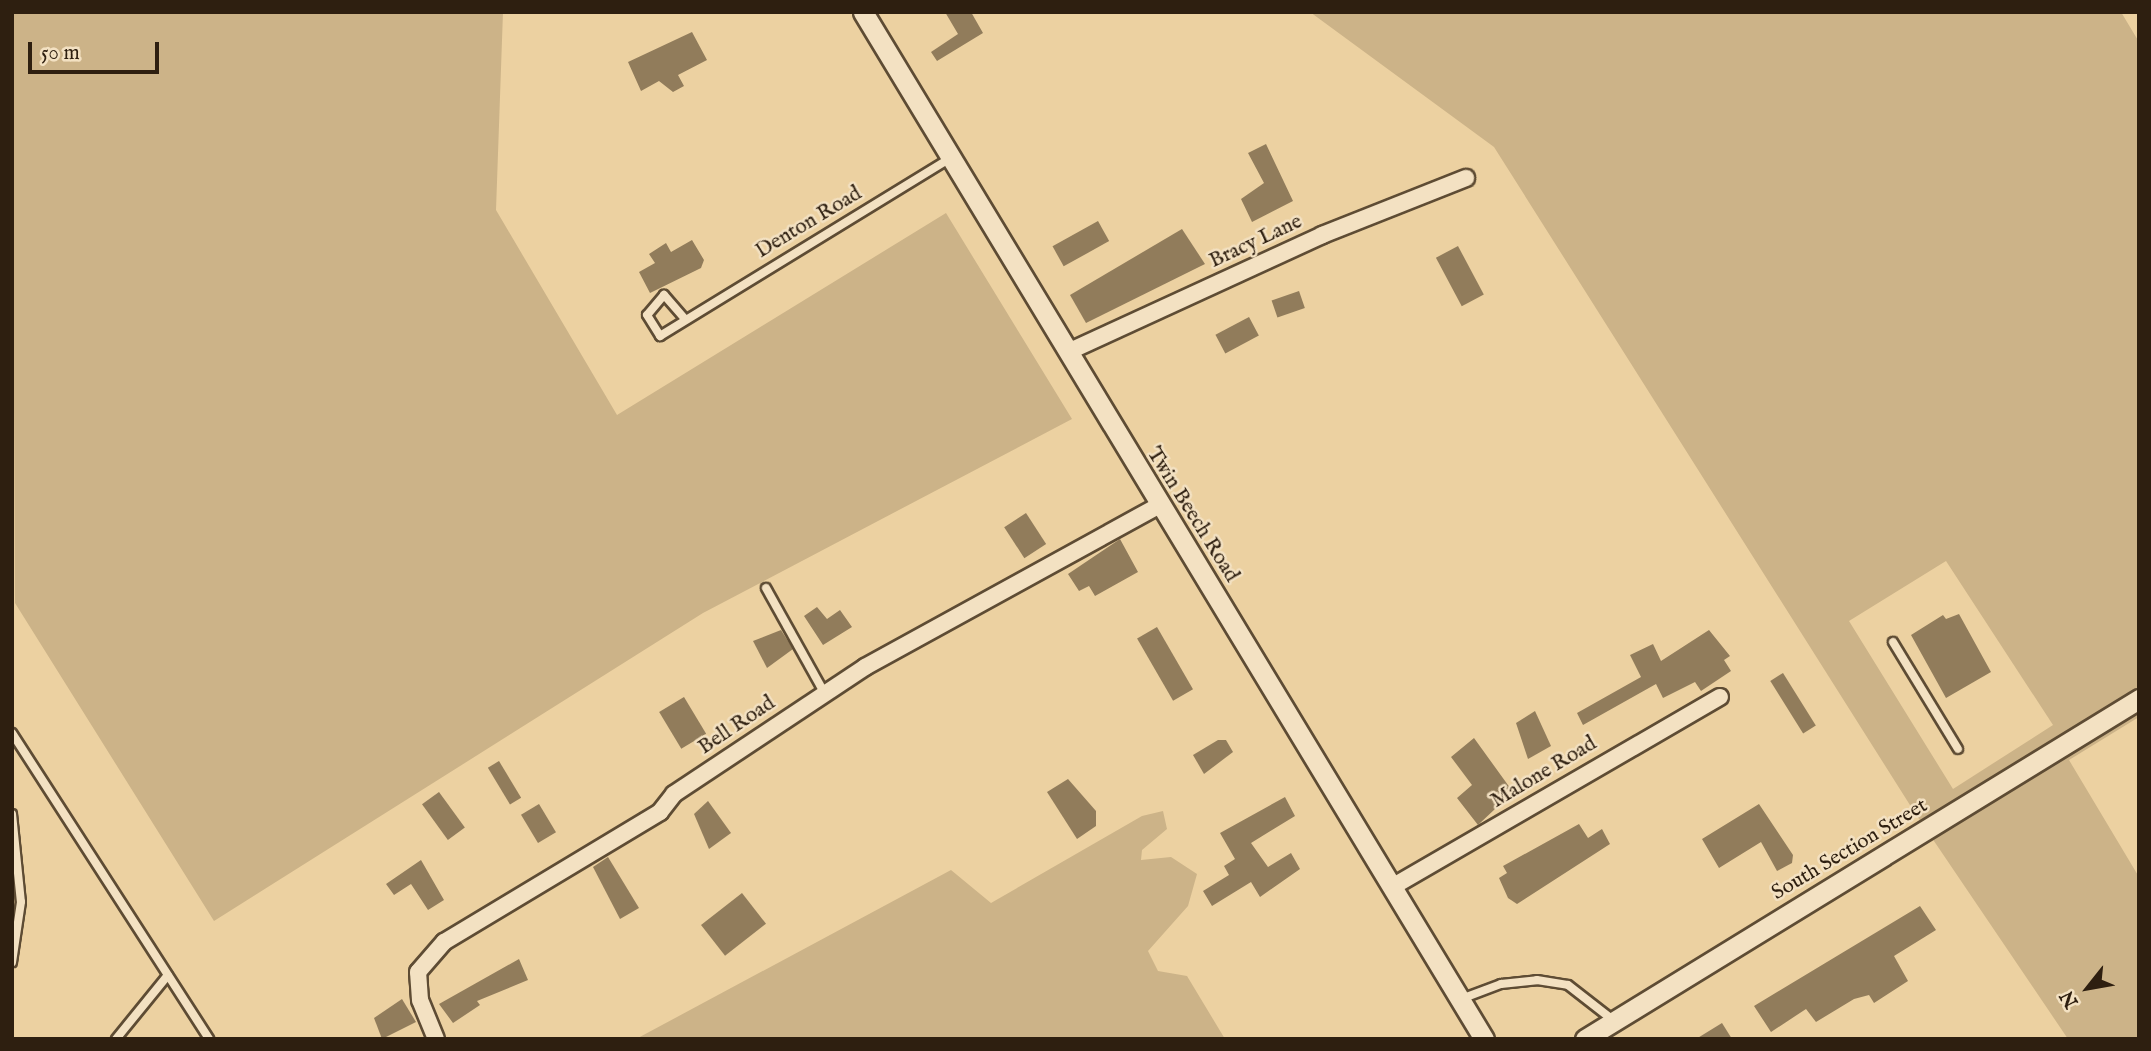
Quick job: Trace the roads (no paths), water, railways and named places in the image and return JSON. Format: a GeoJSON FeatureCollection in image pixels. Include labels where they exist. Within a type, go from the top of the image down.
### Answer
{"type":"FeatureCollection","features":[{"type":"Feature","properties":{"kind":"street","name":"Twin Beech Road"},"geometry":{"type":"LineString","coordinates":[[863,12],[1484,1039]]}},
{"type":"Feature","properties":{"kind":"street","name":"Bracy Lane"},"geometry":{"type":"LineString","coordinates":[[1068,352],[1322,234],[1466,178]]}},
{"type":"Feature","properties":{"kind":"street","name":"Bell Road"},"geometry":{"type":"LineString","coordinates":[[436,1039],[418,984],[421,966],[433,951],[660,812],[674,794],[824,692],[1160,505]]}},
{"type":"Feature","properties":{"kind":"street","name":"Malone Road"},"geometry":{"type":"LineString","coordinates":[[1392,887],[1720,697]]}},
{"type":"Feature","properties":{"kind":"street","name":"South Section Street"},"geometry":{"type":"LineString","coordinates":[[1585,1039],[2139,699]]}},
{"type":"Feature","properties":{"kind":"lane","name":"Denton Road"},"geometry":{"type":"LineString","coordinates":[[685,319],[664,295],[647,315],[660,336],[951,158]]}},
{"type":"Feature","properties":{"kind":"lane"},"geometry":{"type":"LineString","coordinates":[[766,589],[824,692]]}},
{"type":"Feature","properties":{"kind":"lane"},"geometry":{"type":"LineString","coordinates":[[1893,642],[1958,749]]}},
{"type":"Feature","properties":{"kind":"lane"},"geometry":{"type":"LineString","coordinates":[[12,733],[209,1039]]}},
{"type":"Feature","properties":{"kind":"lane"},"geometry":{"type":"LineString","coordinates":[[12,814],[21,902],[12,962]]}},
{"type":"Feature","properties":{"kind":"lane"},"geometry":{"type":"LineString","coordinates":[[116,1039],[168,975]]}},
{"type":"Feature","properties":{"kind":"lane"},"geometry":{"type":"LineString","coordinates":[[1459,1001],[1501,984],[1537,980],[1568,985],[1613,1020]]}}]}
